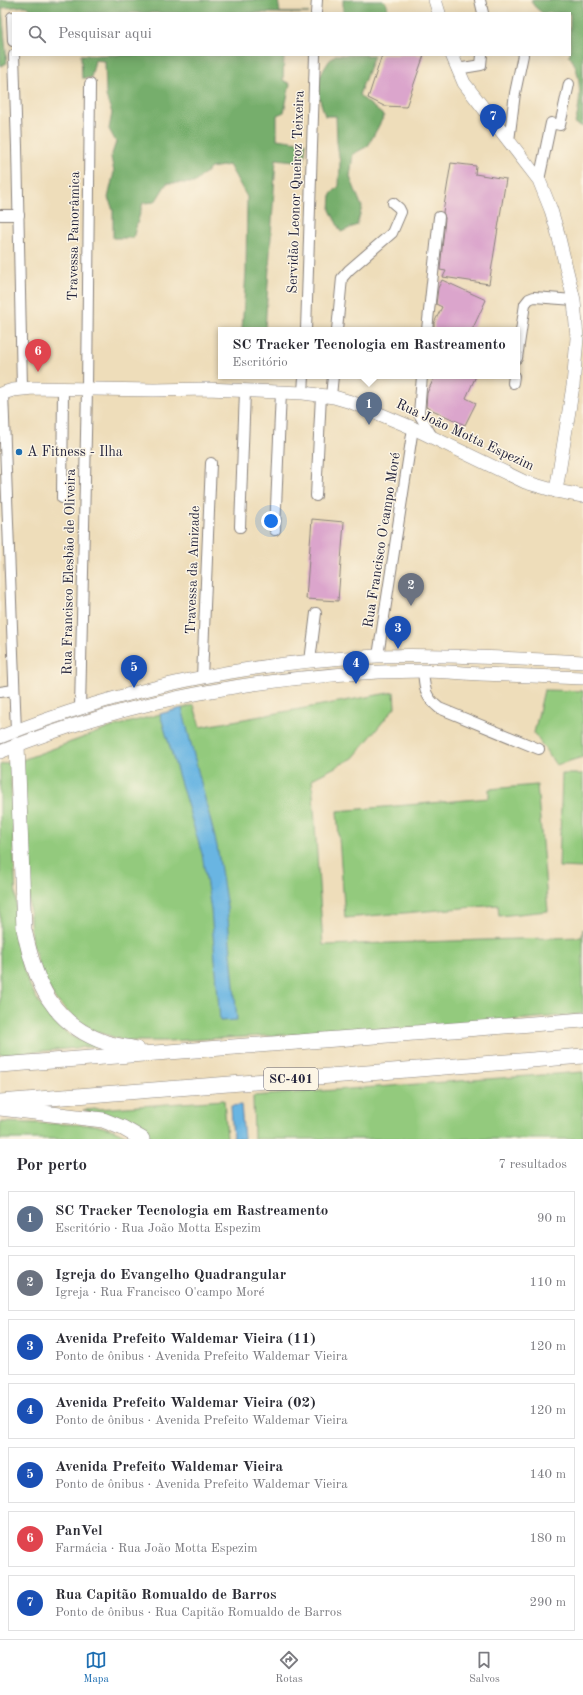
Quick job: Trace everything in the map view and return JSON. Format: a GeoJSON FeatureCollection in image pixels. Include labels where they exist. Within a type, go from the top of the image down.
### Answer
{"type":"FeatureCollection","features":[{"type":"Feature","properties":{"kind":"highway"},"geometry":{"type":"LineString","coordinates":[[16,738],[24,929],[30,956],[38,981],[53,1007],[71,1023],[88,1034],[108,1043],[154,1053]]}},
{"type":"Feature","properties":{"kind":"highway"},"geometry":{"type":"LineString","coordinates":[[0,1065],[583,1020]]}},
{"type":"Feature","properties":{"kind":"highway","name":"SC-401"},"geometry":{"type":"LineString","coordinates":[[0,1102],[583,1056]]}},
{"type":"Feature","properties":{"kind":"highway"},"geometry":{"type":"LineString","coordinates":[[0,1108],[103,1120],[123,1128],[142,1139]]}},
{"type":"Feature","properties":{"kind":"main road"},"geometry":{"type":"LineString","coordinates":[[435,0],[439,12]]}},
{"type":"Feature","properties":{"kind":"main road"},"geometry":{"type":"LineString","coordinates":[[452,56],[457,69],[475,98],[539,180],[557,230],[574,300],[577,318],[576,358],[556,490]]}},
{"type":"Feature","properties":{"kind":"main road","name":"Rua João Motta Espezim"},"geometry":{"type":"LineString","coordinates":[[1,393],[22,388],[63,388],[207,389],[326,395],[351,402],[413,428],[525,482],[583,496]]}},
{"type":"Feature","properties":{"kind":"main road"},"geometry":{"type":"LineString","coordinates":[[0,752],[16,738],[80,709],[164,686],[202,678],[314,661],[378,656],[454,657],[583,662]]}},
{"type":"Feature","properties":{"kind":"main road"},"geometry":{"type":"LineString","coordinates":[[314,661],[319,676]]}},
{"type":"Feature","properties":{"kind":"main road"},"geometry":{"type":"LineString","coordinates":[[0,738],[16,738],[62,729],[133,709],[234,687],[296,677],[423,671],[583,678]]}},
{"type":"Feature","properties":{"kind":"street"},"geometry":{"type":"LineString","coordinates":[[316,12],[317,0]]}},
{"type":"Feature","properties":{"kind":"street"},"geometry":{"type":"LineString","coordinates":[[480,0],[483,12]]}},
{"type":"Feature","properties":{"kind":"street"},"geometry":{"type":"LineString","coordinates":[[14,56],[22,388]]}},
{"type":"Feature","properties":{"kind":"street","name":"Servidão Leonor Queiroz Teixeira"},"geometry":{"type":"LineString","coordinates":[[306,327],[315,56]]}},
{"type":"Feature","properties":{"kind":"street"},"geometry":{"type":"LineString","coordinates":[[457,69],[481,65],[482,56]]}},
{"type":"Feature","properties":{"kind":"street"},"geometry":{"type":"LineString","coordinates":[[509,140],[515,93],[523,56]]}},
{"type":"Feature","properties":{"kind":"street","name":"Travessa Panorâmica"},"geometry":{"type":"LineString","coordinates":[[87,389],[90,84]]}},
{"type":"Feature","properties":{"kind":"street"},"geometry":{"type":"LineString","coordinates":[[539,180],[551,123],[560,125],[569,84]]}},
{"type":"Feature","properties":{"kind":"street"},"geometry":{"type":"LineString","coordinates":[[337,327],[342,278],[349,270],[392,233],[401,212],[393,203]]}},
{"type":"Feature","properties":{"kind":"street"},"geometry":{"type":"LineString","coordinates":[[0,215],[19,215]]}},
{"type":"Feature","properties":{"kind":"street"},"geometry":{"type":"LineString","coordinates":[[427,327],[438,217]]}},
{"type":"Feature","properties":{"kind":"street"},"geometry":{"type":"LineString","coordinates":[[520,338],[525,304],[529,299],[534,297],[574,300]]}},
{"type":"Feature","properties":{"kind":"street"},"geometry":{"type":"LineString","coordinates":[[304,379],[304,393]]}},
{"type":"Feature","properties":{"kind":"street"},"geometry":{"type":"LineString","coordinates":[[316,496],[326,395],[332,379]]}},
{"type":"Feature","properties":{"kind":"street"},"geometry":{"type":"LineString","coordinates":[[422,379],[418,414],[433,438]]}},
{"type":"Feature","properties":{"kind":"street"},"geometry":{"type":"LineString","coordinates":[[62,498],[63,388]]}},
{"type":"Feature","properties":{"kind":"street","name":"Rua Francisco Elesbão de Oliveira"},"geometry":{"type":"LineString","coordinates":[[80,709],[87,389]]}},
{"type":"Feature","properties":{"kind":"street"},"geometry":{"type":"LineString","coordinates":[[240,527],[245,391]]}},
{"type":"Feature","properties":{"kind":"street"},"geometry":{"type":"LineString","coordinates":[[275,530],[281,392]]}},
{"type":"Feature","properties":{"kind":"street"},"geometry":{"type":"LineString","coordinates":[[1,393],[16,738]]}},
{"type":"Feature","properties":{"kind":"street","name":"Rua Francisco O'campo Moré"},"geometry":{"type":"LineString","coordinates":[[378,656],[413,428]]}},
{"type":"Feature","properties":{"kind":"street","name":"Travessa da Amizade"},"geometry":{"type":"LineString","coordinates":[[202,678],[211,463]]}},
{"type":"Feature","properties":{"kind":"street"},"geometry":{"type":"LineString","coordinates":[[314,661],[316,613]]}},
{"type":"Feature","properties":{"kind":"street"},"geometry":{"type":"LineString","coordinates":[[423,671],[425,693],[431,702],[439,708],[539,748]]}},
{"type":"Feature","properties":{"kind":"street"},"geometry":{"type":"LineString","coordinates":[[0,692],[14,690]]}},
{"type":"Feature","properties":{"kind":"green space"},"geometry":{"type":"Polygon","coordinates":[[[0,0],[278,0],[280,12],[35,12],[26,6],[2,8],[7,63],[0,66],[0,0]]]}},
{"type":"Feature","properties":{"kind":"green space"},"geometry":{"type":"Polygon","coordinates":[[[343,0],[383,0],[387,4],[388,12],[343,12],[343,0]]]}},
{"type":"Feature","properties":{"kind":"green space"},"geometry":{"type":"Polygon","coordinates":[[[531,0],[583,0],[583,127],[575,123],[579,107],[579,88],[576,69],[573,61],[569,56],[571,56],[571,12],[541,12],[534,6],[531,0]]]}},
{"type":"Feature","properties":{"kind":"green space"},"geometry":{"type":"Polygon","coordinates":[[[81,56],[284,56],[283,80],[290,84],[284,112],[277,115],[277,139],[306,143],[304,162],[276,159],[265,327],[242,327],[246,272],[247,197],[229,165],[211,168],[194,183],[167,183],[155,202],[143,203],[133,238],[113,238],[113,209],[108,198],[114,172],[111,157],[116,142],[109,129],[112,113],[106,96],[105,61],[95,60],[91,78],[82,78],[81,56]]]}},
{"type":"Feature","properties":{"kind":"green space"},"geometry":{"type":"Polygon","coordinates":[[[334,56],[374,56],[359,95],[384,116],[368,146],[353,154],[350,177],[362,207],[357,225],[341,232],[330,210],[331,194],[339,186],[340,163],[337,142],[336,116],[325,116],[315,84],[329,61],[334,56]]]}},
{"type":"Feature","properties":{"kind":"green space"},"geometry":{"type":"Polygon","coordinates":[[[544,690],[583,691],[583,757],[556,765],[534,733],[544,690]]]}},
{"type":"Feature","properties":{"kind":"green space"},"geometry":{"type":"Polygon","coordinates":[[[394,692],[395,707],[353,758],[312,779],[323,945],[582,937],[583,929],[583,1014],[434,1027],[167,1041],[125,1041],[92,1030],[71,1015],[55,999],[41,973],[31,938],[22,760],[112,727],[194,705],[200,727],[394,692]]]}},
{"type":"Feature","properties":{"kind":"green space"},"geometry":{"type":"Polygon","coordinates":[[[10,762],[18,949],[21,961],[35,996],[41,1006],[57,1025],[70,1035],[98,1046],[0,1055],[0,765],[10,762]]]}},
{"type":"Feature","properties":{"kind":"green space"},"geometry":{"type":"Polygon","coordinates":[[[562,774],[583,774],[583,868],[559,867],[562,774]]]}},
{"type":"Feature","properties":{"kind":"green space"},"geometry":{"type":"Polygon","coordinates":[[[537,785],[548,911],[499,916],[498,905],[345,918],[337,811],[489,798],[489,789],[537,785]]]}},
{"type":"Feature","properties":{"kind":"green space"},"geometry":{"type":"Polygon","coordinates":[[[583,1072],[583,1139],[254,1139],[253,1096],[583,1072]]]}},
{"type":"Feature","properties":{"kind":"green space"},"geometry":{"type":"Polygon","coordinates":[[[224,1100],[227,1139],[156,1139],[129,1123],[83,1110],[224,1100]]]}},
{"type":"Feature","properties":{"kind":"green space"},"geometry":{"type":"Polygon","coordinates":[[[0,1122],[95,1125],[114,1130],[134,1139],[0,1139],[0,1122]]]}},
{"type":"Feature","properties":{"kind":"water"},"geometry":{"type":"Polygon","coordinates":[[[182,708],[217,846],[227,907],[237,1020],[220,1021],[211,910],[202,854],[160,714],[182,708]]]}},
{"type":"Feature","properties":{"kind":"water"},"geometry":{"type":"Polygon","coordinates":[[[241,1105],[244,1139],[233,1139],[231,1106],[241,1105]]]}},
{"type":"Feature","properties":{"kind":"building"},"geometry":{"type":"Polygon","coordinates":[[[382,56],[424,56],[406,107],[384,106],[368,98],[382,56]]]}},
{"type":"Feature","properties":{"kind":"building"},"geometry":{"type":"Polygon","coordinates":[[[451,163],[476,166],[475,174],[506,179],[489,284],[443,277],[446,271],[440,270],[445,218],[443,212],[451,163]]]}},
{"type":"Feature","properties":{"kind":"building"},"geometry":{"type":"Polygon","coordinates":[[[442,280],[486,300],[473,327],[434,327],[434,323],[442,307],[436,304],[438,288],[442,280]]]}},
{"type":"Feature","properties":{"kind":"building"},"geometry":{"type":"Polygon","coordinates":[[[434,379],[475,379],[466,398],[476,403],[465,425],[426,407],[427,393],[434,379]]]}},
{"type":"Feature","properties":{"kind":"building"},"geometry":{"type":"Polygon","coordinates":[[[312,519],[344,522],[338,601],[306,599],[312,519]]]}},
{"type":"Feature","properties":{"kind":"place","name":"Rua Capitão Romualdo de Barros"},"geometry":{"type":"Point","coordinates":[493,137]}},
{"type":"Feature","properties":{"kind":"place","name":"PanVel"},"geometry":{"type":"Point","coordinates":[38,372]}},
{"type":"Feature","properties":{"kind":"place","name":"SC Tracker Tecnologia em Rastreamento"},"geometry":{"type":"Point","coordinates":[369,425]}},
{"type":"Feature","properties":{"kind":"place","name":"A Fitness - Ilha"},"geometry":{"type":"Point","coordinates":[19,452]}},
{"type":"Feature","properties":{"kind":"place","name":"Igreja do Evangelho Quadrangular"},"geometry":{"type":"Point","coordinates":[411,606]}},
{"type":"Feature","properties":{"kind":"place","name":"Avenida Prefeito Waldemar Vieira (11)"},"geometry":{"type":"Point","coordinates":[398,649]}},
{"type":"Feature","properties":{"kind":"place","name":"Avenida Prefeito Waldemar Vieira (02)"},"geometry":{"type":"Point","coordinates":[356,684]}},
{"type":"Feature","properties":{"kind":"place","name":"Avenida Prefeito Waldemar Vieira"},"geometry":{"type":"Point","coordinates":[134,688]}}]}
